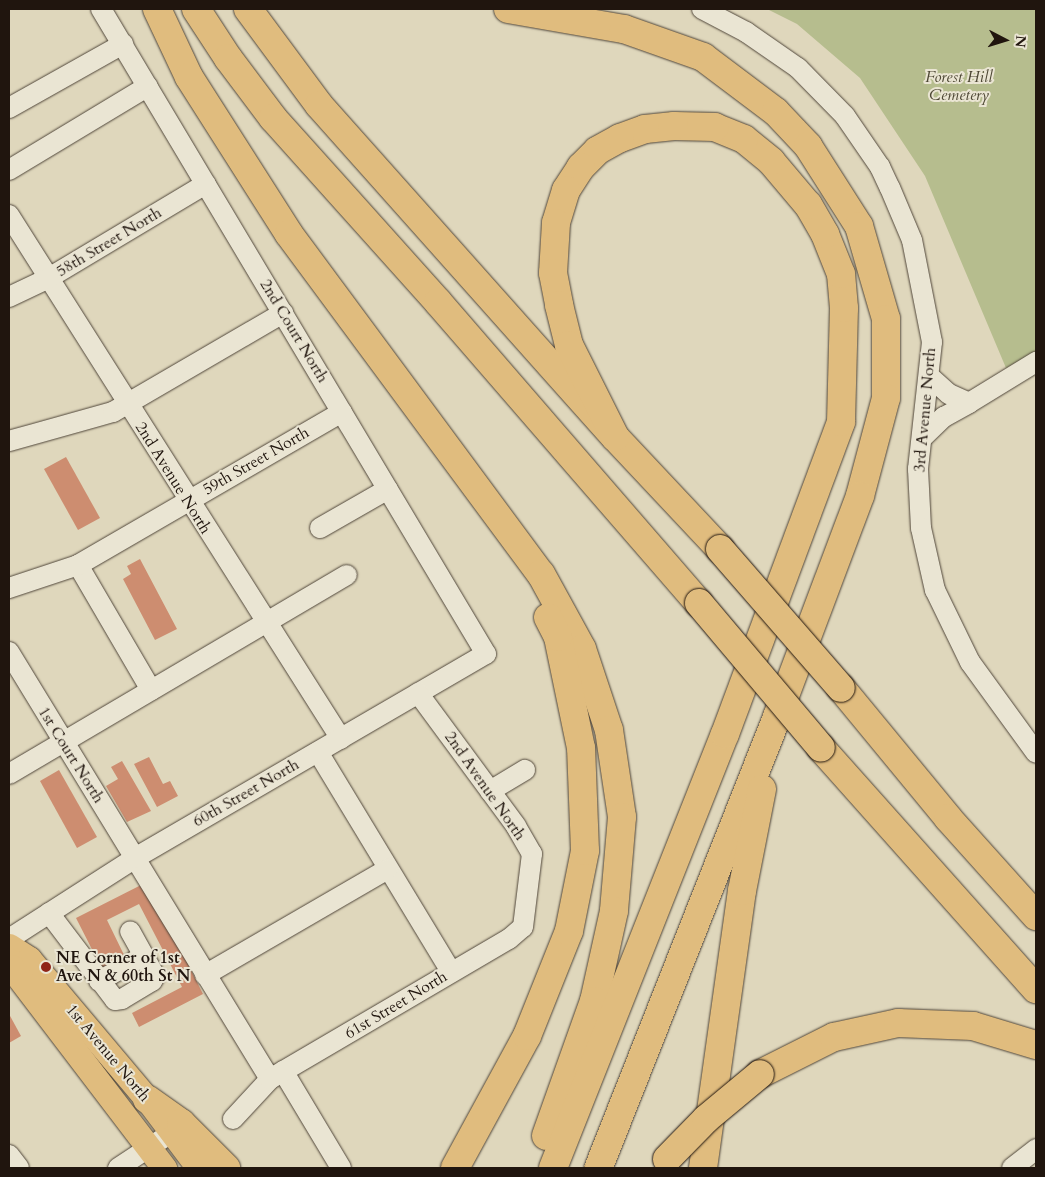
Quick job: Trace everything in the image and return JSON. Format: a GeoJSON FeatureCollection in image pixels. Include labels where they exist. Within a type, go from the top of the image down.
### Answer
{"type":"FeatureCollection","features":[{"type":"Feature","properties":{"kind":"highway"},"geometry":{"type":"LineString","coordinates":[[157,9],[189,77],[289,234],[541,574],[582,649],[609,730],[622,817],[614,911],[594,1001],[534,1168]]}},
{"type":"Feature","properties":{"kind":"highway"},"geometry":{"type":"LineString","coordinates":[[196,9],[228,58],[285,132],[438,302],[699,603],[821,748],[1036,989]]}},
{"type":"Feature","properties":{"kind":"highway"},"geometry":{"type":"LineString","coordinates":[[248,9],[319,105],[615,437],[720,549],[841,688],[948,818],[1036,916]]}},
{"type":"Feature","properties":{"kind":"highway"},"geometry":{"type":"LineString","coordinates":[[508,9],[624,29],[703,57],[776,112],[808,146],[859,226],[886,319],[886,398],[860,496],[777,718],[598,1168]]}},
{"type":"Feature","properties":{"kind":"highway"},"geometry":{"type":"LineString","coordinates":[[553,1168],[726,734],[841,422],[844,308],[841,274],[825,234],[808,205],[771,161],[744,139],[716,128],[674,126],[645,129],[620,138],[597,151],[581,167],[566,190],[556,222],[553,273],[558,305],[570,345],[615,437]]}},
{"type":"Feature","properties":{"kind":"highway"},"geometry":{"type":"LineString","coordinates":[[454,1168],[528,1036],[569,931],[585,850],[581,748],[558,637],[503,523]]}},
{"type":"Feature","properties":{"kind":"highway"},"geometry":{"type":"LineString","coordinates":[[703,1168],[742,891],[777,718]]}},
{"type":"Feature","properties":{"kind":"highway"},"geometry":{"type":"LineString","coordinates":[[664,1164],[706,1119],[760,1074],[820,1042],[888,1024],[955,1023],[1005,1033],[1036,1046]]}},
{"type":"Feature","properties":{"kind":"highway"},"geometry":{"type":"LineString","coordinates":[[147,1099],[181,1123],[226,1168]]}},
{"type":"Feature","properties":{"kind":"highway"},"geometry":{"type":"LineString","coordinates":[[465,1168],[473,1136]]}},
{"type":"Feature","properties":{"kind":"main road","name":"1st Avenue North"},"geometry":{"type":"LineString","coordinates":[[9,946],[30,959],[147,1099],[199,1168]]}},
{"type":"Feature","properties":{"kind":"main road","name":"1st Avenue North"},"geometry":{"type":"LineString","coordinates":[[9,961],[10,967],[157,1159]]}},
{"type":"Feature","properties":{"kind":"street","name":"2nd Court North"},"geometry":{"type":"LineString","coordinates":[[101,9],[486,654]]}},
{"type":"Feature","properties":{"kind":"street","name":"3rd Avenue North"},"geometry":{"type":"LineString","coordinates":[[702,9],[746,32],[798,68],[846,116],[880,167],[917,259],[932,342],[924,436],[918,469],[921,528],[935,590],[970,662],[1036,752]]}},
{"type":"Feature","properties":{"kind":"street"},"geometry":{"type":"LineString","coordinates":[[9,108],[123,44]]}},
{"type":"Feature","properties":{"kind":"street"},"geometry":{"type":"LineString","coordinates":[[9,170],[148,86]]}},
{"type":"Feature","properties":{"kind":"street","name":"58th Street North"},"geometry":{"type":"LineString","coordinates":[[9,297],[47,279],[206,184]]}},
{"type":"Feature","properties":{"kind":"street","name":"2nd Avenue North"},"geometry":{"type":"LineString","coordinates":[[9,215],[47,279],[264,624],[341,740]]}},
{"type":"Feature","properties":{"kind":"street"},"geometry":{"type":"LineString","coordinates":[[11,437],[113,412],[283,313]]}},
{"type":"Feature","properties":{"kind":"street"},"geometry":{"type":"LineString","coordinates":[[924,436],[944,417],[1036,362]]}},
{"type":"Feature","properties":{"kind":"street"},"geometry":{"type":"LineString","coordinates":[[930,377],[949,394],[969,403]]}},
{"type":"Feature","properties":{"kind":"street","name":"59th Street North"},"geometry":{"type":"LineString","coordinates":[[9,588],[78,565],[342,412]]}},
{"type":"Feature","properties":{"kind":"street"},"geometry":{"type":"LineString","coordinates":[[320,528],[388,489]]}},
{"type":"Feature","properties":{"kind":"street"},"geometry":{"type":"LineString","coordinates":[[78,565],[151,690]]}},
{"type":"Feature","properties":{"kind":"street"},"geometry":{"type":"LineString","coordinates":[[9,774],[347,575]]}},
{"type":"Feature","properties":{"kind":"street","name":"1st Court North"},"geometry":{"type":"LineString","coordinates":[[9,652],[62,742],[136,858],[205,975],[341,1168]]}},
{"type":"Feature","properties":{"kind":"street","name":"60th Street North"},"geometry":{"type":"LineString","coordinates":[[9,939],[136,858],[486,654]]}},
{"type":"Feature","properties":{"kind":"street","name":"2nd Avenue North"},"geometry":{"type":"LineString","coordinates":[[418,693],[490,791],[532,854],[523,927],[509,939]]}},
{"type":"Feature","properties":{"kind":"street"},"geometry":{"type":"LineString","coordinates":[[318,752],[451,972]]}},
{"type":"Feature","properties":{"kind":"street"},"geometry":{"type":"LineString","coordinates":[[490,791],[525,770]]}},
{"type":"Feature","properties":{"kind":"street"},"geometry":{"type":"LineString","coordinates":[[205,975],[388,869]]}},
{"type":"Feature","properties":{"kind":"street"},"geometry":{"type":"LineString","coordinates":[[49,913],[115,1000],[122,999],[152,981],[155,976],[130,931]]}},
{"type":"Feature","properties":{"kind":"street","name":"61st Street North"},"geometry":{"type":"LineString","coordinates":[[233,1119],[276,1075],[509,939]]}},
{"type":"Feature","properties":{"kind":"street"},"geometry":{"type":"LineString","coordinates":[[99,981],[144,956]]}},
{"type":"Feature","properties":{"kind":"street"},"geometry":{"type":"LineString","coordinates":[[118,1168],[157,1159],[172,1133]]}},
{"type":"Feature","properties":{"kind":"street"},"geometry":{"type":"LineString","coordinates":[[1012,1168],[1036,1149]]}},
{"type":"Feature","properties":{"kind":"street"},"geometry":{"type":"LineString","coordinates":[[9,1155],[19,1168]]}},
{"type":"Feature","properties":{"kind":"green space","name":"Forest Hill Cemetery"},"geometry":{"type":"Polygon","coordinates":[[[767,9],[1036,9],[1036,352],[1006,368],[925,176],[860,78],[797,24],[767,9]]]}},
{"type":"Feature","properties":{"kind":"building"},"geometry":{"type":"Polygon","coordinates":[[[66,457],[100,518],[78,530],[44,469],[66,457]]]}},
{"type":"Feature","properties":{"kind":"building"},"geometry":{"type":"Polygon","coordinates":[[[140,559],[177,629],[155,640],[123,579],[131,574],[127,566],[140,559]]]}},
{"type":"Feature","properties":{"kind":"building"},"geometry":{"type":"Polygon","coordinates":[[[149,757],[163,784],[170,781],[178,796],[157,807],[134,764],[149,757]]]}},
{"type":"Feature","properties":{"kind":"building"},"geometry":{"type":"Polygon","coordinates":[[[122,761],[151,811],[127,822],[106,786],[118,779],[111,767],[122,761]]]}},
{"type":"Feature","properties":{"kind":"building"},"geometry":{"type":"Polygon","coordinates":[[[59,770],[97,837],[77,848],[40,781],[59,770]]]}},
{"type":"Feature","properties":{"kind":"building"},"geometry":{"type":"Polygon","coordinates":[[[147,882],[203,994],[139,1027],[132,1013],[182,987],[139,904],[107,920],[125,957],[102,969],[76,918],[147,882]]]}},
{"type":"Feature","properties":{"kind":"building"},"geometry":{"type":"Polygon","coordinates":[[[9,1014],[21,1036],[9,1043],[9,1014]]]}},
{"type":"Feature","properties":{"kind":"place","name":"NE Corner of 1st Ave N & 60th St N"},"geometry":{"type":"Point","coordinates":[46,967]}}]}
